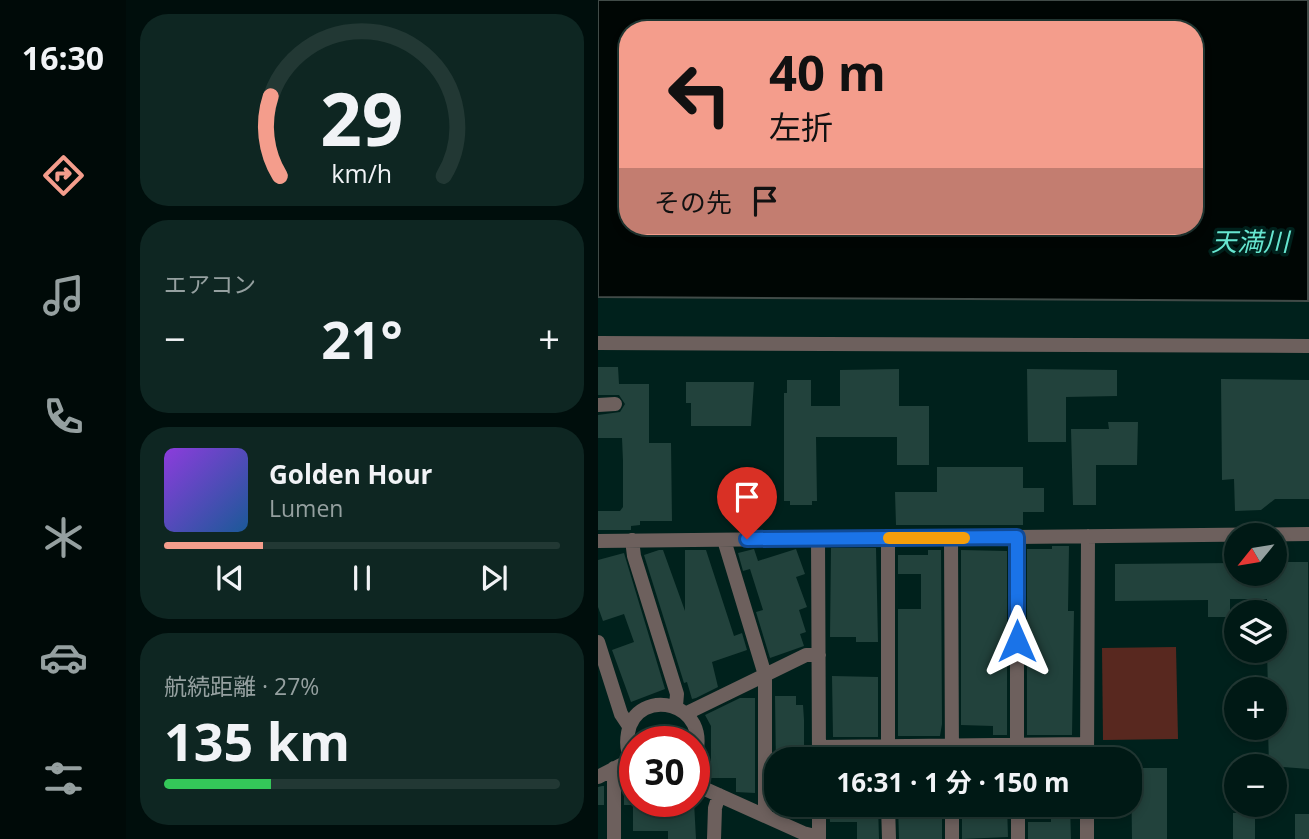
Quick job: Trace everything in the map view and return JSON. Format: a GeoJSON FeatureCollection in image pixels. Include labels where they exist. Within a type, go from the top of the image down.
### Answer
{"type":"FeatureCollection","features":[{"type":"Feature","properties":{"kind":"street"},"geometry":{"type":"LineString","coordinates":[[598,343],[1308,346]]}},
{"type":"Feature","properties":{"kind":"street"},"geometry":{"type":"LineString","coordinates":[[598,405],[615,404]]}},
{"type":"Feature","properties":{"kind":"street"},"geometry":{"type":"LineString","coordinates":[[598,541],[1308,534]]}},
{"type":"Feature","properties":{"kind":"street"},"geometry":{"type":"LineString","coordinates":[[1087,747],[1088,536]]}},
{"type":"Feature","properties":{"kind":"street"},"geometry":{"type":"LineString","coordinates":[[1017,537],[1017,747]]}},
{"type":"Feature","properties":{"kind":"street"},"geometry":{"type":"LineString","coordinates":[[888,538],[888,747]]}},
{"type":"Feature","properties":{"kind":"street"},"geometry":{"type":"LineString","coordinates":[[951,538],[952,747]]}},
{"type":"Feature","properties":{"kind":"street"},"geometry":{"type":"LineString","coordinates":[[818,539],[819,747]]}},
{"type":"Feature","properties":{"kind":"street"},"geometry":{"type":"LineString","coordinates":[[632,540],[634,556],[682,710],[695,726]]}},
{"type":"Feature","properties":{"kind":"street"},"geometry":{"type":"LineString","coordinates":[[724,540],[765,675],[765,747]]}},
{"type":"Feature","properties":{"kind":"street"},"geometry":{"type":"LineString","coordinates":[[598,642],[621,714],[629,726],[638,714],[652,705],[682,710],[806,655],[818,654]]}},
{"type":"Feature","properties":{"kind":"street"},"geometry":{"type":"LineString","coordinates":[[598,777],[619,766]]}},
{"type":"Feature","properties":{"kind":"street"},"geometry":{"type":"LineString","coordinates":[[614,768],[614,839]]}},
{"type":"Feature","properties":{"kind":"street"},"geometry":{"type":"LineString","coordinates":[[710,791],[764,816]]}},
{"type":"Feature","properties":{"kind":"street"},"geometry":{"type":"LineString","coordinates":[[714,839],[715,808],[719,795]]}},
{"type":"Feature","properties":{"kind":"street"},"geometry":{"type":"LineString","coordinates":[[767,817],[819,838],[819,817]]}},
{"type":"Feature","properties":{"kind":"street"},"geometry":{"type":"LineString","coordinates":[[888,817],[888,839]]}},
{"type":"Feature","properties":{"kind":"street"},"geometry":{"type":"LineString","coordinates":[[952,817],[952,839]]}},
{"type":"Feature","properties":{"kind":"street"},"geometry":{"type":"LineString","coordinates":[[1018,817],[1018,839]]}},
{"type":"Feature","properties":{"kind":"street"},"geometry":{"type":"LineString","coordinates":[[1087,817],[1087,839]]}},
{"type":"Feature","properties":{"kind":"shaded area"},"geometry":{"type":"Polygon","coordinates":[[[1176,647],[1178,739],[1103,740],[1102,648],[1176,647]]]}},
{"type":"Feature","properties":{"kind":"water","name":"天満川"},"geometry":{"type":"Polygon","coordinates":[[[598,0],[1308,0],[1308,301],[598,297],[598,0]]]}},
{"type":"Feature","properties":{"kind":"building"},"geometry":{"type":"Polygon","coordinates":[[[598,367],[618,367],[619,384],[649,384],[649,443],[671,443],[672,521],[640,521],[640,525],[631,526],[631,530],[598,530],[598,511],[620,511],[623,507],[623,461],[622,438],[598,438],[598,415],[620,412],[625,404],[619,395],[598,395],[598,367]]]}},
{"type":"Feature","properties":{"kind":"building"},"geometry":{"type":"Polygon","coordinates":[[[899,369],[899,406],[929,406],[929,465],[897,465],[897,437],[816,437],[817,501],[812,501],[812,505],[790,505],[790,501],[784,501],[784,393],[787,393],[787,380],[811,380],[811,406],[840,406],[840,370],[899,369]]]}},
{"type":"Feature","properties":{"kind":"building"},"geometry":{"type":"Polygon","coordinates":[[[1027,369],[1117,370],[1117,396],[1066,397],[1066,442],[1028,442],[1027,369]]]}},
{"type":"Feature","properties":{"kind":"building"},"geometry":{"type":"Polygon","coordinates":[[[1221,379],[1309,380],[1309,499],[1275,499],[1261,510],[1235,511],[1234,479],[1222,480],[1221,379]]]}},
{"type":"Feature","properties":{"kind":"building"},"geometry":{"type":"Polygon","coordinates":[[[686,382],[754,382],[751,426],[691,426],[691,403],[686,403],[686,382]]]}},
{"type":"Feature","properties":{"kind":"building"},"geometry":{"type":"Polygon","coordinates":[[[1108,422],[1138,422],[1137,465],[1096,465],[1096,505],[1073,505],[1071,429],[1109,429],[1108,422]]]}},
{"type":"Feature","properties":{"kind":"building"},"geometry":{"type":"Polygon","coordinates":[[[937,467],[1023,467],[1023,488],[1044,488],[1044,512],[1023,512],[1023,525],[896,525],[895,492],[937,492],[937,467]]]}},
{"type":"Feature","properties":{"kind":"building"},"geometry":{"type":"Polygon","coordinates":[[[1052,546],[1069,546],[1068,611],[1074,611],[1072,735],[1027,735],[1027,549],[1052,549],[1052,546]]]}},
{"type":"Feature","properties":{"kind":"building"},"geometry":{"type":"Polygon","coordinates":[[[831,548],[876,548],[878,642],[856,642],[856,637],[830,637],[831,548]]]}},
{"type":"Feature","properties":{"kind":"building"},"geometry":{"type":"Polygon","coordinates":[[[754,549],[758,561],[796,549],[805,574],[796,577],[807,607],[799,610],[806,632],[800,634],[804,646],[770,658],[756,612],[763,610],[750,569],[743,571],[738,553],[754,549]]]}},
{"type":"Feature","properties":{"kind":"building"},"geometry":{"type":"Polygon","coordinates":[[[663,550],[685,611],[685,550],[706,550],[734,636],[742,633],[747,650],[712,662],[718,687],[692,699],[687,682],[684,683],[644,555],[663,550]]]}},
{"type":"Feature","properties":{"kind":"building"},"geometry":{"type":"Polygon","coordinates":[[[928,550],[941,550],[942,724],[940,736],[898,736],[898,609],[921,609],[921,574],[898,574],[898,555],[928,555],[928,550]]]}},
{"type":"Feature","properties":{"kind":"building"},"geometry":{"type":"Polygon","coordinates":[[[961,550],[1007,551],[1007,735],[993,735],[993,726],[961,725],[961,550]]]}},
{"type":"Feature","properties":{"kind":"building"},"geometry":{"type":"Polygon","coordinates":[[[624,553],[665,689],[631,702],[612,650],[634,642],[624,614],[603,621],[598,607],[598,560],[624,553]]]}},
{"type":"Feature","properties":{"kind":"building"},"geometry":{"type":"Polygon","coordinates":[[[1288,562],[1308,562],[1309,769],[1287,767],[1287,754],[1269,754],[1268,740],[1287,740],[1287,677],[1268,677],[1267,663],[1287,663],[1287,600],[1224,600],[1224,617],[1208,617],[1208,600],[1115,601],[1115,564],[1224,563],[1224,586],[1288,586],[1288,562]]]}},
{"type":"Feature","properties":{"kind":"building"},"geometry":{"type":"Polygon","coordinates":[[[832,676],[878,677],[878,737],[833,737],[832,676]]]}},
{"type":"Feature","properties":{"kind":"building"},"geometry":{"type":"Polygon","coordinates":[[[775,696],[796,696],[796,705],[803,705],[804,747],[776,747],[775,696]]]}},
{"type":"Feature","properties":{"kind":"building"},"geometry":{"type":"Polygon","coordinates":[[[740,698],[755,698],[755,793],[736,792],[736,778],[710,778],[711,726],[705,715],[740,698]]]}},
{"type":"Feature","properties":{"kind":"building"},"geometry":{"type":"Polygon","coordinates":[[[1142,768],[1167,768],[1167,839],[1132,839],[1132,817],[1142,817],[1142,768]]]}},
{"type":"Feature","properties":{"kind":"building"},"geometry":{"type":"Polygon","coordinates":[[[604,786],[604,805],[598,805],[598,787],[604,786]]]}},
{"type":"Feature","properties":{"kind":"building"},"geometry":{"type":"Polygon","coordinates":[[[1295,814],[1309,814],[1309,839],[1295,839],[1295,814]]]}},
{"type":"Feature","properties":{"kind":"building"},"geometry":{"type":"Polygon","coordinates":[[[633,817],[695,817],[696,839],[668,839],[668,831],[633,831],[633,817]]]}},
{"type":"Feature","properties":{"kind":"building"},"geometry":{"type":"Polygon","coordinates":[[[830,817],[878,817],[879,839],[857,839],[857,822],[830,822],[830,817]]]}},
{"type":"Feature","properties":{"kind":"building"},"geometry":{"type":"Polygon","coordinates":[[[898,817],[942,817],[942,839],[899,839],[898,817]]]}},
{"type":"Feature","properties":{"kind":"building"},"geometry":{"type":"Polygon","coordinates":[[[962,817],[1007,817],[1008,837],[962,839],[962,817]]]}},
{"type":"Feature","properties":{"kind":"building"},"geometry":{"type":"Polygon","coordinates":[[[1051,817],[1070,817],[1071,839],[1028,839],[1028,822],[1051,822],[1051,817]]]}},
{"type":"Feature","properties":{"kind":"building"},"geometry":{"type":"Polygon","coordinates":[[[1233,817],[1255,817],[1255,839],[1233,839],[1233,817]]]}},
{"type":"Feature","properties":{"kind":"slow traffic"},"geometry":{"type":"LineString","coordinates":[[889,538],[964,538]]}},
{"type":"Feature","properties":{"kind":"route"},"geometry":{"type":"LineString","coordinates":[[747,539],[1017,537],[1017,641]]}}]}
